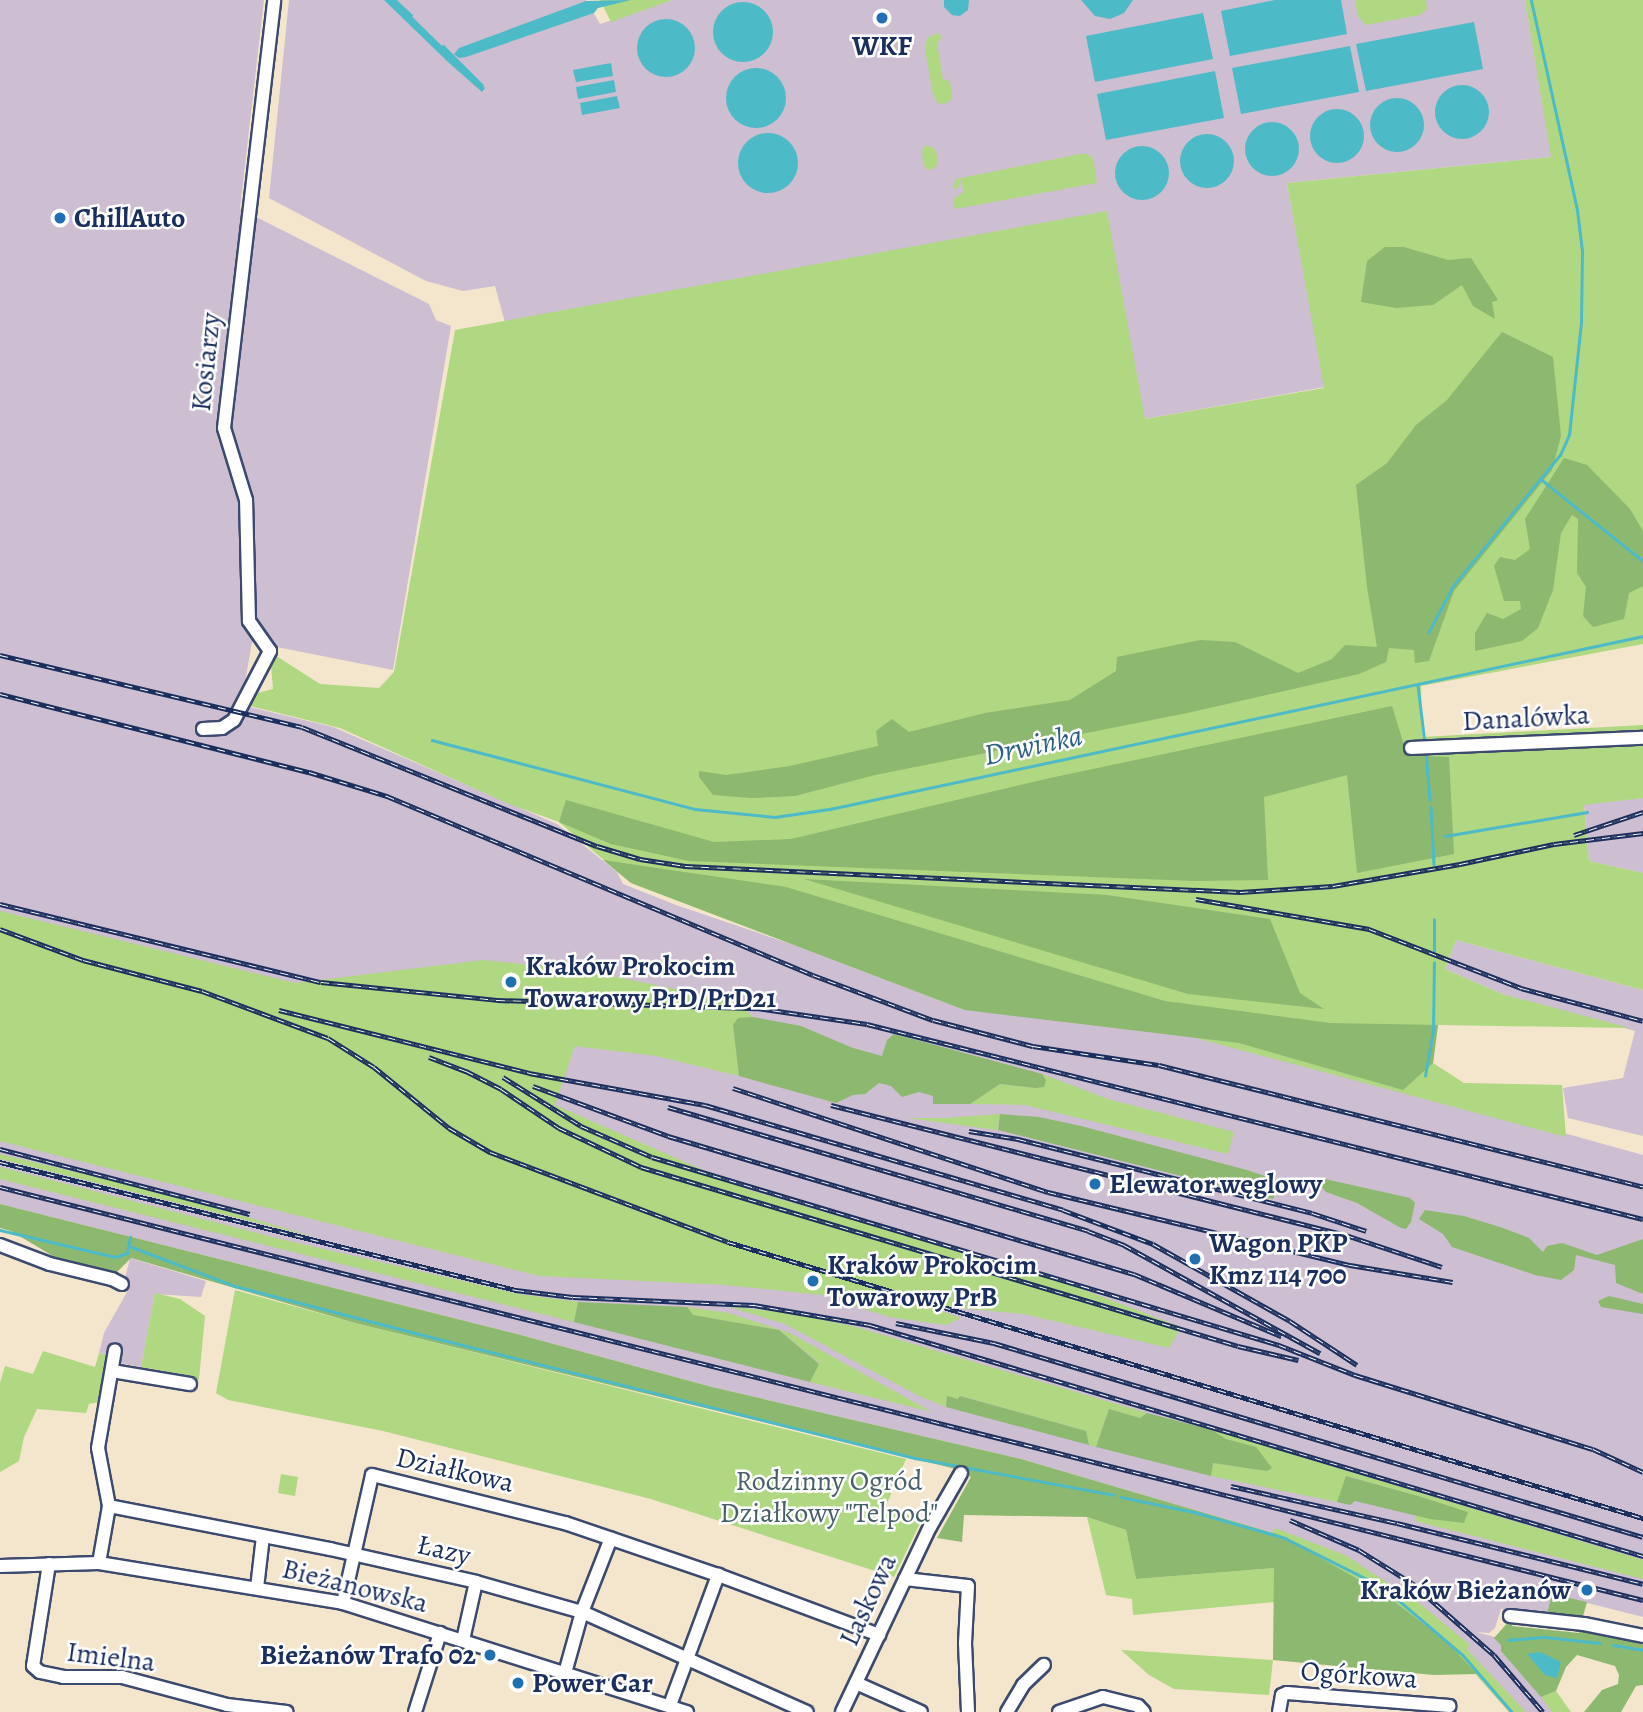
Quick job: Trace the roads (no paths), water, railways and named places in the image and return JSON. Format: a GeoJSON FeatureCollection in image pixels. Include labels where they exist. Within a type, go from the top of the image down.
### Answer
{"type":"FeatureCollection","features":[{"type":"Feature","properties":{"kind":"street","name":"Kosiarzy"},"geometry":{"type":"LineString","coordinates":[[203,729],[222,728],[234,720],[270,652],[250,621],[246,500],[224,428],[274,0]]}},
{"type":"Feature","properties":{"kind":"street","name":"Danalówka"},"geometry":{"type":"LineString","coordinates":[[1411,748],[1643,738]]}},
{"type":"Feature","properties":{"kind":"street"},"geometry":{"type":"LineString","coordinates":[[0,1245],[50,1264],[112,1279],[122,1284]]}},
{"type":"Feature","properties":{"kind":"street"},"geometry":{"type":"LineString","coordinates":[[99,1563],[109,1506],[98,1448],[115,1350]]}},
{"type":"Feature","properties":{"kind":"street"},"geometry":{"type":"LineString","coordinates":[[112,1371],[190,1384]]}},
{"type":"Feature","properties":{"kind":"street","name":"Laskowa"},"geometry":{"type":"LineString","coordinates":[[842,1712],[930,1527],[961,1473]]}},
{"type":"Feature","properties":{"kind":"street","name":"Działkowa"},"geometry":{"type":"LineString","coordinates":[[343,1603],[372,1475],[529,1513],[611,1538],[879,1635]]}},
{"type":"Feature","properties":{"kind":"street","name":"Łazy"},"geometry":{"type":"LineString","coordinates":[[109,1506],[476,1582],[582,1612],[807,1712]]}},
{"type":"Feature","properties":{"kind":"street"},"geometry":{"type":"LineString","coordinates":[[257,1588],[263,1536]]}},
{"type":"Feature","properties":{"kind":"street"},"geometry":{"type":"LineString","coordinates":[[565,1673],[582,1612],[611,1538]]}},
{"type":"Feature","properties":{"kind":"street","name":"Bieżanowska"},"geometry":{"type":"LineString","coordinates":[[0,1566],[99,1563],[343,1603],[687,1712]]}},
{"type":"Feature","properties":{"kind":"street","name":"Imielna"},"geometry":{"type":"LineString","coordinates":[[48,1564],[33,1666],[40,1672],[63,1677],[122,1677],[227,1705],[287,1712]]}},
{"type":"Feature","properties":{"kind":"street"},"geometry":{"type":"LineString","coordinates":[[670,1705],[718,1575]]}},
{"type":"Feature","properties":{"kind":"street"},"geometry":{"type":"LineString","coordinates":[[905,1579],[968,1586],[965,1643],[968,1712]]}},
{"type":"Feature","properties":{"kind":"street"},"geometry":{"type":"LineString","coordinates":[[463,1640],[476,1582]]}},
{"type":"Feature","properties":{"kind":"street"},"geometry":{"type":"LineString","coordinates":[[1510,1616],[1584,1624],[1643,1636]]}},
{"type":"Feature","properties":{"kind":"street"},"geometry":{"type":"LineString","coordinates":[[415,1712],[440,1633]]}},
{"type":"Feature","properties":{"kind":"street"},"geometry":{"type":"LineString","coordinates":[[1007,1712],[1023,1685],[1044,1665]]}},
{"type":"Feature","properties":{"kind":"street"},"geometry":{"type":"LineString","coordinates":[[856,1683],[921,1712]]}},
{"type":"Feature","properties":{"kind":"street","name":"Ogórkowa"},"geometry":{"type":"LineString","coordinates":[[1279,1712],[1282,1695],[1287,1693],[1449,1706]]}},
{"type":"Feature","properties":{"kind":"street"},"geometry":{"type":"LineString","coordinates":[[1059,1712],[1103,1697],[1138,1706],[1144,1712]]}},
{"type":"Feature","properties":{"kind":"water"},"geometry":{"type":"Polygon","coordinates":[[[384,0],[395,0],[485,88],[482,92],[448,62],[384,0]]]}},
{"type":"Feature","properties":{"kind":"water"},"geometry":{"type":"Polygon","coordinates":[[[631,0],[598,8],[594,13],[466,57],[459,58],[454,54],[459,48],[586,1],[631,0]]]}},
{"type":"Feature","properties":{"kind":"water"},"geometry":{"type":"Polygon","coordinates":[[[944,0],[969,0],[968,10],[960,16],[952,15],[944,7],[944,0]]]}},
{"type":"Feature","properties":{"kind":"water"},"geometry":{"type":"Polygon","coordinates":[[[1081,0],[1133,0],[1124,13],[1110,19],[1095,16],[1081,0]]]}},
{"type":"Feature","properties":{"kind":"water"},"geometry":{"type":"Polygon","coordinates":[[[1275,0],[1341,0],[1347,34],[1230,56],[1221,11],[1275,0]]]}},
{"type":"Feature","properties":{"kind":"water"},"geometry":{"type":"Polygon","coordinates":[[[737,2],[749,2],[768,15],[773,32],[771,44],[760,57],[749,62],[737,62],[718,49],[713,38],[713,26],[726,7],[737,2]]]}},
{"type":"Feature","properties":{"kind":"water"},"geometry":{"type":"Polygon","coordinates":[[[1203,13],[1213,59],[1095,82],[1086,36],[1203,13]]]}},
{"type":"Feature","properties":{"kind":"water"},"geometry":{"type":"Polygon","coordinates":[[[660,19],[672,19],[687,27],[695,42],[695,54],[687,69],[672,77],[660,77],[645,69],[637,54],[637,42],[645,27],[660,19]]]}},
{"type":"Feature","properties":{"kind":"water"},"geometry":{"type":"Polygon","coordinates":[[[1474,22],[1483,69],[1366,91],[1356,44],[1474,22]]]}},
{"type":"Feature","properties":{"kind":"water"},"geometry":{"type":"Polygon","coordinates":[[[1350,46],[1359,92],[1241,114],[1232,68],[1350,46]]]}},
{"type":"Feature","properties":{"kind":"water"},"geometry":{"type":"Polygon","coordinates":[[[611,63],[613,76],[576,82],[573,70],[611,63]]]}},
{"type":"Feature","properties":{"kind":"water"},"geometry":{"type":"Polygon","coordinates":[[[756,68],[773,73],[781,81],[786,98],[781,115],[773,123],[756,128],[739,123],[731,115],[726,98],[731,81],[739,73],[756,68]]]}},
{"type":"Feature","properties":{"kind":"water"},"geometry":{"type":"Polygon","coordinates":[[[1215,71],[1224,118],[1106,140],[1097,94],[1215,71]]]}},
{"type":"Feature","properties":{"kind":"water"},"geometry":{"type":"Polygon","coordinates":[[[614,80],[616,92],[578,99],[576,87],[614,80]]]}},
{"type":"Feature","properties":{"kind":"water"},"geometry":{"type":"Polygon","coordinates":[[[1462,85],[1481,93],[1489,112],[1481,131],[1462,139],[1443,131],[1435,112],[1443,93],[1462,85]]]}},
{"type":"Feature","properties":{"kind":"water"},"geometry":{"type":"Polygon","coordinates":[[[617,96],[620,108],[582,115],[580,103],[617,96]]]}},
{"type":"Feature","properties":{"kind":"water"},"geometry":{"type":"Polygon","coordinates":[[[1397,98],[1416,106],[1424,125],[1416,144],[1397,152],[1378,144],[1370,125],[1378,106],[1397,98]]]}},
{"type":"Feature","properties":{"kind":"water"},"geometry":{"type":"Polygon","coordinates":[[[1337,109],[1356,117],[1364,136],[1356,155],[1337,163],[1318,155],[1310,136],[1318,117],[1337,109]]]}},
{"type":"Feature","properties":{"kind":"water"},"geometry":{"type":"Polygon","coordinates":[[[1272,122],[1291,130],[1299,149],[1291,168],[1272,176],[1253,168],[1245,149],[1253,130],[1272,122]]]}},
{"type":"Feature","properties":{"kind":"water"},"geometry":{"type":"Polygon","coordinates":[[[762,133],[774,133],[793,146],[798,163],[796,175],[785,188],[774,193],[762,193],[743,180],[738,169],[738,157],[751,138],[762,133]]]}},
{"type":"Feature","properties":{"kind":"water"},"geometry":{"type":"Polygon","coordinates":[[[1207,134],[1226,142],[1234,161],[1226,180],[1207,188],[1188,180],[1180,161],[1188,142],[1207,134]]]}},
{"type":"Feature","properties":{"kind":"water"},"geometry":{"type":"Polygon","coordinates":[[[1142,146],[1161,154],[1169,173],[1161,192],[1142,200],[1123,192],[1115,173],[1123,154],[1142,146]]]}},
{"type":"Feature","properties":{"kind":"water"},"geometry":{"type":"Polygon","coordinates":[[[1540,1652],[1561,1662],[1557,1678],[1545,1675],[1527,1654],[1540,1652]]]}},
{"type":"Feature","properties":{"kind":"waterway"},"geometry":{"type":"LineString","coordinates":[[395,0],[411,15]]}},
{"type":"Feature","properties":{"kind":"waterway"},"geometry":{"type":"LineString","coordinates":[[1428,633],[1453,586],[1560,455],[1569,435],[1581,323],[1582,251],[1577,210],[1531,0]]}},
{"type":"Feature","properties":{"kind":"waterway"},"geometry":{"type":"LineString","coordinates":[[443,46],[482,85]]}},
{"type":"Feature","properties":{"kind":"waterway"},"geometry":{"type":"LineString","coordinates":[[1542,480],[1643,561]]}},
{"type":"Feature","properties":{"kind":"waterway","name":"Drwinka"},"geometry":{"type":"LineString","coordinates":[[432,740],[695,809],[775,817],[830,809],[1643,636]]}},
{"type":"Feature","properties":{"kind":"waterway"},"geometry":{"type":"LineString","coordinates":[[1418,685],[1425,744]]}},
{"type":"Feature","properties":{"kind":"waterway"},"geometry":{"type":"LineString","coordinates":[[1426,751],[1430,800]]}},
{"type":"Feature","properties":{"kind":"waterway"},"geometry":{"type":"LineString","coordinates":[[1431,807],[1434,864]]}},
{"type":"Feature","properties":{"kind":"waterway"},"geometry":{"type":"LineString","coordinates":[[1445,836],[1587,812]]}},
{"type":"Feature","properties":{"kind":"waterway"},"geometry":{"type":"LineString","coordinates":[[1434,920],[1434,951]]}},
{"type":"Feature","properties":{"kind":"waterway"},"geometry":{"type":"LineString","coordinates":[[1425,1076],[1433,1031],[1434,963]]}},
{"type":"Feature","properties":{"kind":"waterway","name":"Drwinka"},"geometry":{"type":"LineString","coordinates":[[0,1230],[115,1257],[127,1253],[130,1237]]}},
{"type":"Feature","properties":{"kind":"waterway"},"geometry":{"type":"LineString","coordinates":[[129,1246],[235,1286],[411,1332],[915,1458],[1114,1495]]}},
{"type":"Feature","properties":{"kind":"waterway"},"geometry":{"type":"LineString","coordinates":[[1121,1497],[1194,1512],[1285,1538],[1383,1587],[1463,1655],[1512,1712]]}},
{"type":"Feature","properties":{"kind":"waterway"},"geometry":{"type":"LineString","coordinates":[[1508,1640],[1545,1637],[1600,1643]]}},
{"type":"Feature","properties":{"kind":"waterway"},"geometry":{"type":"LineString","coordinates":[[1613,1645],[1643,1650]]}},
{"type":"Feature","properties":{"kind":"railway"},"geometry":{"type":"LineString","coordinates":[[0,655],[302,727],[597,846],[640,859],[685,866],[1240,892],[1333,886],[1554,844],[1643,833]]}},
{"type":"Feature","properties":{"kind":"railway"},"geometry":{"type":"LineString","coordinates":[[0,694],[309,772],[387,796],[813,975],[933,1020],[1033,1046],[1159,1065],[1643,1187]]}},
{"type":"Feature","properties":{"kind":"railway"},"geometry":{"type":"LineString","coordinates":[[1574,835],[1643,812]]}},
{"type":"Feature","properties":{"kind":"railway"},"geometry":{"type":"LineString","coordinates":[[1196,899],[1369,929],[1521,988],[1643,1021]]}},
{"type":"Feature","properties":{"kind":"railway"},"geometry":{"type":"LineString","coordinates":[[0,904],[321,982],[497,1000],[757,1008],[867,1024],[1643,1219]]}},
{"type":"Feature","properties":{"kind":"railway"},"geometry":{"type":"LineString","coordinates":[[0,929],[83,960],[202,991],[328,1038],[374,1067],[449,1128],[490,1152],[728,1242],[1643,1518]]}},
{"type":"Feature","properties":{"kind":"railway"},"geometry":{"type":"LineString","coordinates":[[279,1010],[529,1073],[705,1105],[1063,1210],[1153,1244],[1290,1321],[1357,1365]]}},
{"type":"Feature","properties":{"kind":"railway"},"geometry":{"type":"LineString","coordinates":[[429,1057],[466,1071],[501,1089],[559,1128],[641,1167],[1238,1346],[1298,1360]]}},
{"type":"Feature","properties":{"kind":"railway"},"geometry":{"type":"LineString","coordinates":[[503,1077],[581,1126],[652,1157],[1279,1345],[1355,1375],[1593,1449],[1643,1472]]}},
{"type":"Feature","properties":{"kind":"railway"},"geometry":{"type":"LineString","coordinates":[[533,1086],[668,1136],[1134,1274],[1281,1336]]}},
{"type":"Feature","properties":{"kind":"railway"},"geometry":{"type":"LineString","coordinates":[[733,1088],[1048,1192],[1350,1265],[1453,1282]]}},
{"type":"Feature","properties":{"kind":"railway"},"geometry":{"type":"LineString","coordinates":[[831,1105],[1346,1235],[1442,1267]]}},
{"type":"Feature","properties":{"kind":"railway"},"geometry":{"type":"LineString","coordinates":[[668,1107],[1088,1231],[1124,1245],[1320,1353]]}},
{"type":"Feature","properties":{"kind":"railway"},"geometry":{"type":"LineString","coordinates":[[969,1131],[1018,1139],[1312,1213],[1366,1231]]}},
{"type":"Feature","properties":{"kind":"railway"},"geometry":{"type":"LineString","coordinates":[[0,1149],[250,1214]]}},
{"type":"Feature","properties":{"kind":"railway"},"geometry":{"type":"LineString","coordinates":[[0,1162],[516,1290],[573,1297],[754,1305],[870,1325],[1643,1556]]}},
{"type":"Feature","properties":{"kind":"railway"},"geometry":{"type":"LineString","coordinates":[[0,1187],[1643,1600]]}},
{"type":"Feature","properties":{"kind":"railway"},"geometry":{"type":"LineString","coordinates":[[896,1323],[994,1343],[1643,1537]]}},
{"type":"Feature","properties":{"kind":"railway"},"geometry":{"type":"LineString","coordinates":[[1231,1486],[1397,1523],[1643,1584]]}},
{"type":"Feature","properties":{"kind":"railway"},"geometry":{"type":"LineString","coordinates":[[1290,1520],[1359,1550],[1412,1583],[1494,1655],[1543,1712]]}},
{"type":"Feature","properties":{"kind":"place","name":"WKF"},"geometry":{"type":"Point","coordinates":[882,18]}},
{"type":"Feature","properties":{"kind":"place","name":"ChillAuto"},"geometry":{"type":"Point","coordinates":[60,218]}},
{"type":"Feature","properties":{"kind":"place","name":"Kraków Prokocim Towarowy PrD/PrD21"},"geometry":{"type":"Point","coordinates":[511,982]}},
{"type":"Feature","properties":{"kind":"place","name":"Elewator węglowy"},"geometry":{"type":"Point","coordinates":[1095,1184]}},
{"type":"Feature","properties":{"kind":"place","name":"Wagon PKP Kmz 114 700"},"geometry":{"type":"Point","coordinates":[1195,1259]}},
{"type":"Feature","properties":{"kind":"place","name":"Kraków Prokocim Towarowy PrB"},"geometry":{"type":"Point","coordinates":[813,1281]}},
{"type":"Feature","properties":{"kind":"place","name":"Kraków Bieżanów"},"geometry":{"type":"Point","coordinates":[1587,1590]}},
{"type":"Feature","properties":{"kind":"place","name":"Bieżanów Trafo 02"},"geometry":{"type":"Point","coordinates":[490,1655]}},
{"type":"Feature","properties":{"kind":"place","name":"Power Car"},"geometry":{"type":"Point","coordinates":[518,1683]}},
{"type":"Feature","properties":{"kind":"park label","name":"Rodzinny Ogród Działkowy \"Telpod\""},"geometry":{"type":"Point","coordinates":[829,1497]}}]}
